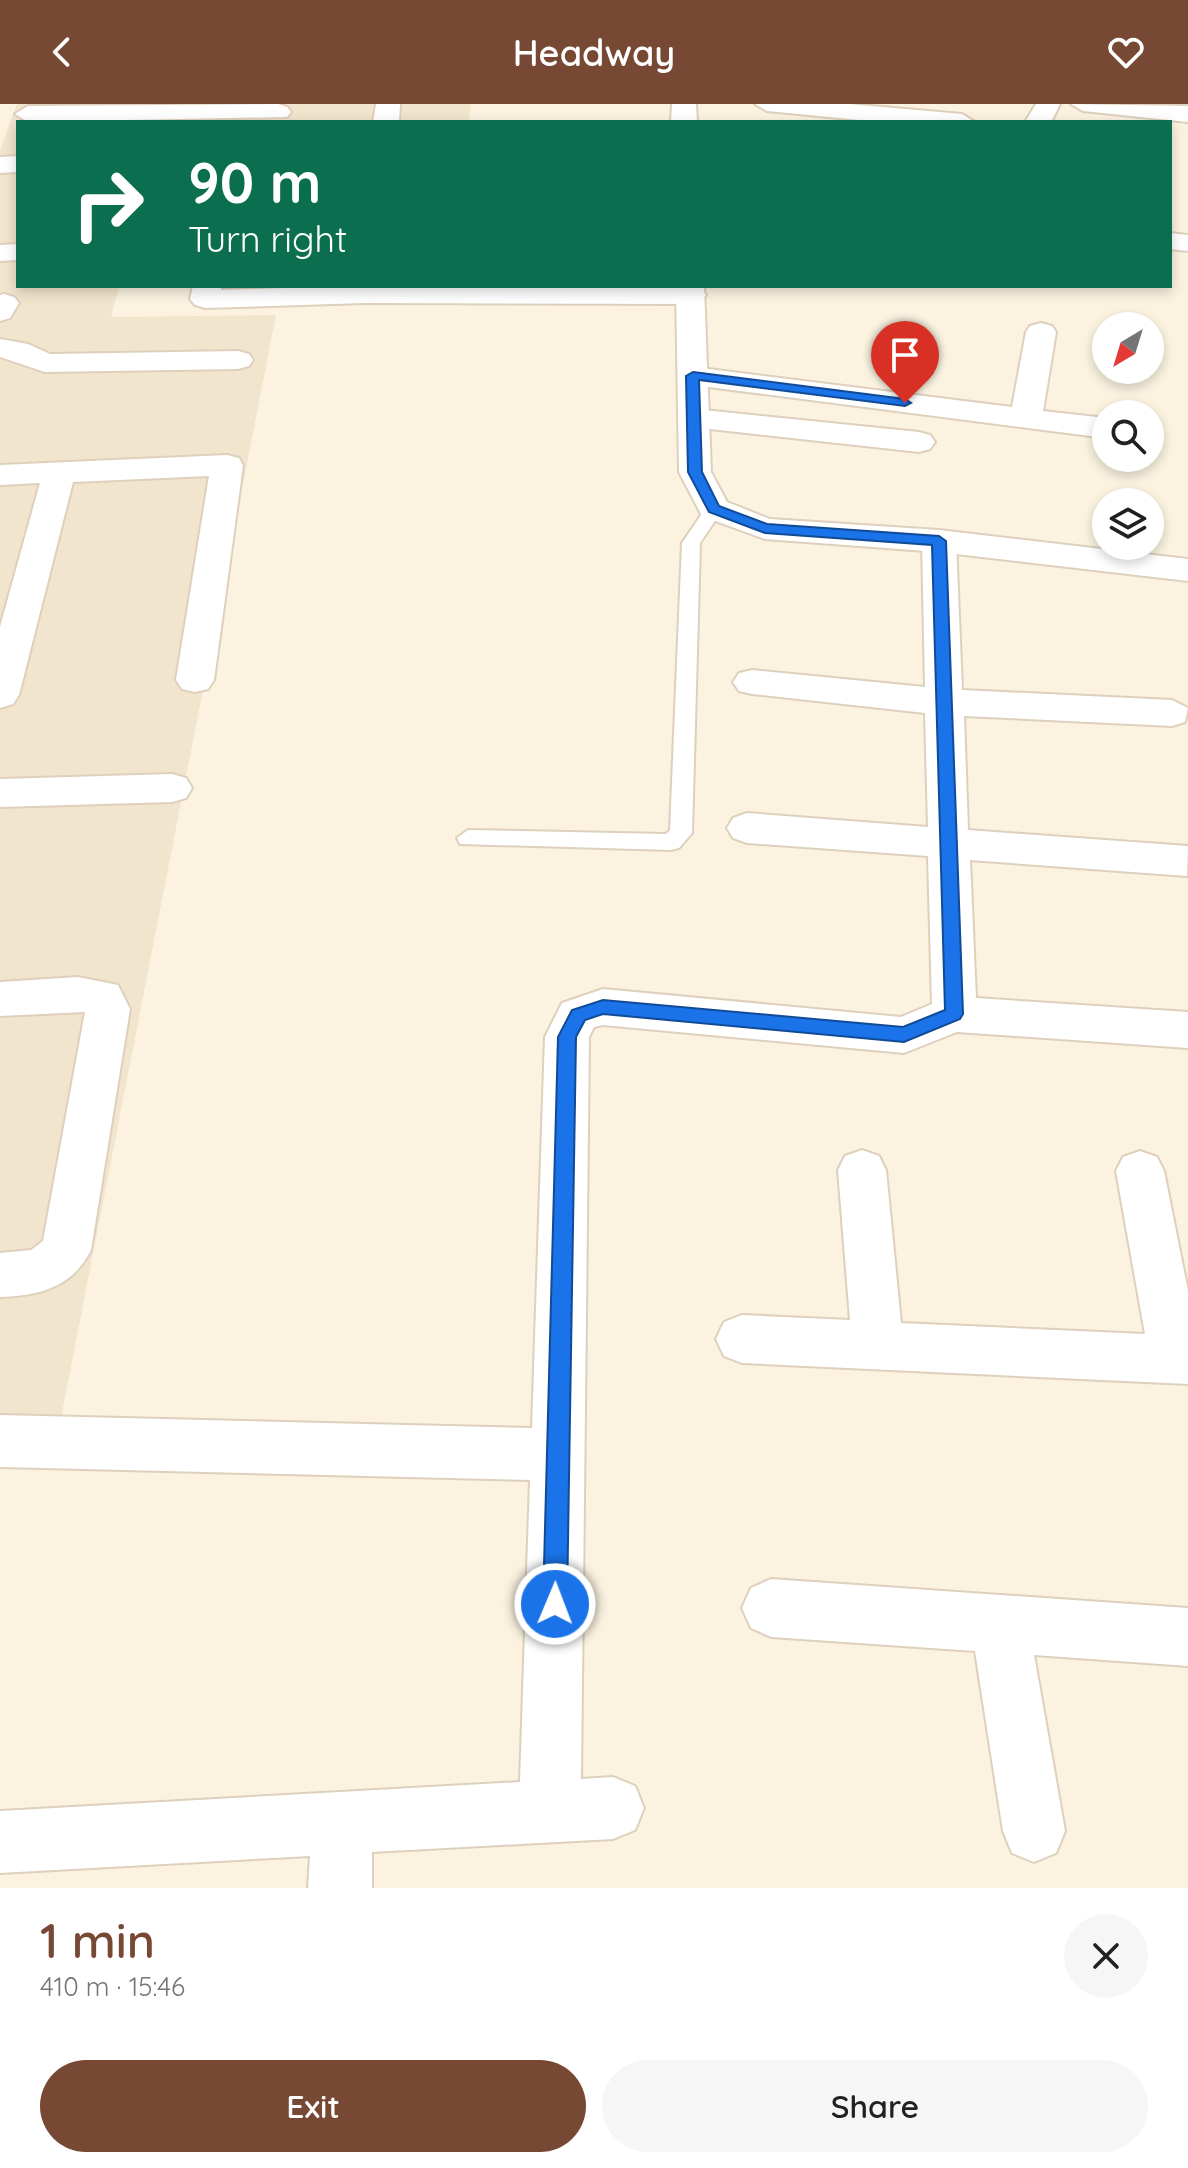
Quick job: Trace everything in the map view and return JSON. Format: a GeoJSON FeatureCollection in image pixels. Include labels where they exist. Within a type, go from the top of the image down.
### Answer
{"type":"FeatureCollection","features":[{"type":"Feature","properties":{"kind":"street"},"geometry":{"type":"LineString","coordinates":[[767,104],[940,120]]}},
{"type":"Feature","properties":{"kind":"street"},"geometry":{"type":"LineString","coordinates":[[1083,104],[1188,114]]}},
{"type":"Feature","properties":{"kind":"street"},"geometry":{"type":"LineString","coordinates":[[28,114],[139,109],[278,112]]}},
{"type":"Feature","properties":{"kind":"street"},"geometry":{"type":"LineString","coordinates":[[207,288],[205,299],[367,290],[690,290],[695,472],[714,509],[765,529],[939,541],[1188,570]]}},
{"type":"Feature","properties":{"kind":"street"},"geometry":{"type":"LineString","coordinates":[[1026,418],[1041,332]]}},
{"type":"Feature","properties":{"kind":"street"},"geometry":{"type":"LineString","coordinates":[[0,348],[17,350],[45,363],[238,360]]}},
{"type":"Feature","properties":{"kind":"street"},"geometry":{"type":"LineString","coordinates":[[693,376],[1092,426]]}},
{"type":"Feature","properties":{"kind":"street"},"geometry":{"type":"LineString","coordinates":[[694,419],[919,442]]}},
{"type":"Feature","properties":{"kind":"street"},"geometry":{"type":"LineString","coordinates":[[0,475],[227,465],[195,680]]}},
{"type":"Feature","properties":{"kind":"street"},"geometry":{"type":"LineString","coordinates":[[0,695],[59,473]]}},
{"type":"Feature","properties":{"kind":"street"},"geometry":{"type":"LineString","coordinates":[[939,541],[954,1014]]}},
{"type":"Feature","properties":{"kind":"street"},"geometry":{"type":"LineString","coordinates":[[752,682],[946,702],[1172,713]]}},
{"type":"Feature","properties":{"kind":"street"},"geometry":{"type":"LineString","coordinates":[[0,793],[172,788]]}},
{"type":"Feature","properties":{"kind":"street"},"geometry":{"type":"LineString","coordinates":[[747,828],[1187,861]]}},
{"type":"Feature","properties":{"kind":"street"},"geometry":{"type":"LineString","coordinates":[[0,999],[78,994],[102,997],[108,1009],[66,1250],[55,1264],[35,1273],[0,1275]]}},
{"type":"Feature","properties":{"kind":"street"},"geometry":{"type":"LineString","coordinates":[[550,1812],[567,1037],[578,1015],[603,1007],[904,1035],[954,1014],[1188,1030]]}},
{"type":"Feature","properties":{"kind":"street"},"geometry":{"type":"LineString","coordinates":[[862,1170],[878,1345]]}},
{"type":"Feature","properties":{"kind":"street"},"geometry":{"type":"LineString","coordinates":[[742,1339],[1182,1360],[1140,1171]]}},
{"type":"Feature","properties":{"kind":"street"},"geometry":{"type":"LineString","coordinates":[[0,1441],[558,1455]]}},
{"type":"Feature","properties":{"kind":"street"},"geometry":{"type":"LineString","coordinates":[[771,1608],[1188,1637]]}},
{"type":"Feature","properties":{"kind":"street"},"geometry":{"type":"LineString","coordinates":[[1000,1624],[1034,1831]]}},
{"type":"Feature","properties":{"kind":"street"},"geometry":{"type":"LineString","coordinates":[[0,1842],[613,1808]]}},
{"type":"Feature","properties":{"kind":"street"},"geometry":{"type":"LineString","coordinates":[[340,1888],[342,1823]]}},
{"type":"Feature","properties":{"kind":"lane"},"geometry":{"type":"LineString","coordinates":[[468,838],[671,842],[681,833],[691,543],[714,509]]}},
{"type":"Feature","properties":{"kind":"shaded area"},"geometry":{"type":"Polygon","coordinates":[[[17,104],[471,104],[469,120],[16,120],[16,288],[118,288],[111,317],[276,315],[61,1418],[0,1419],[0,150],[17,104]]]}},
{"type":"Feature","properties":{"kind":"route"},"geometry":{"type":"LineString","coordinates":[[555,1604],[567,1037],[578,1015],[603,1007],[904,1035],[954,1014],[939,541],[765,529],[714,509],[695,472],[693,376],[905,403]]}}]}
